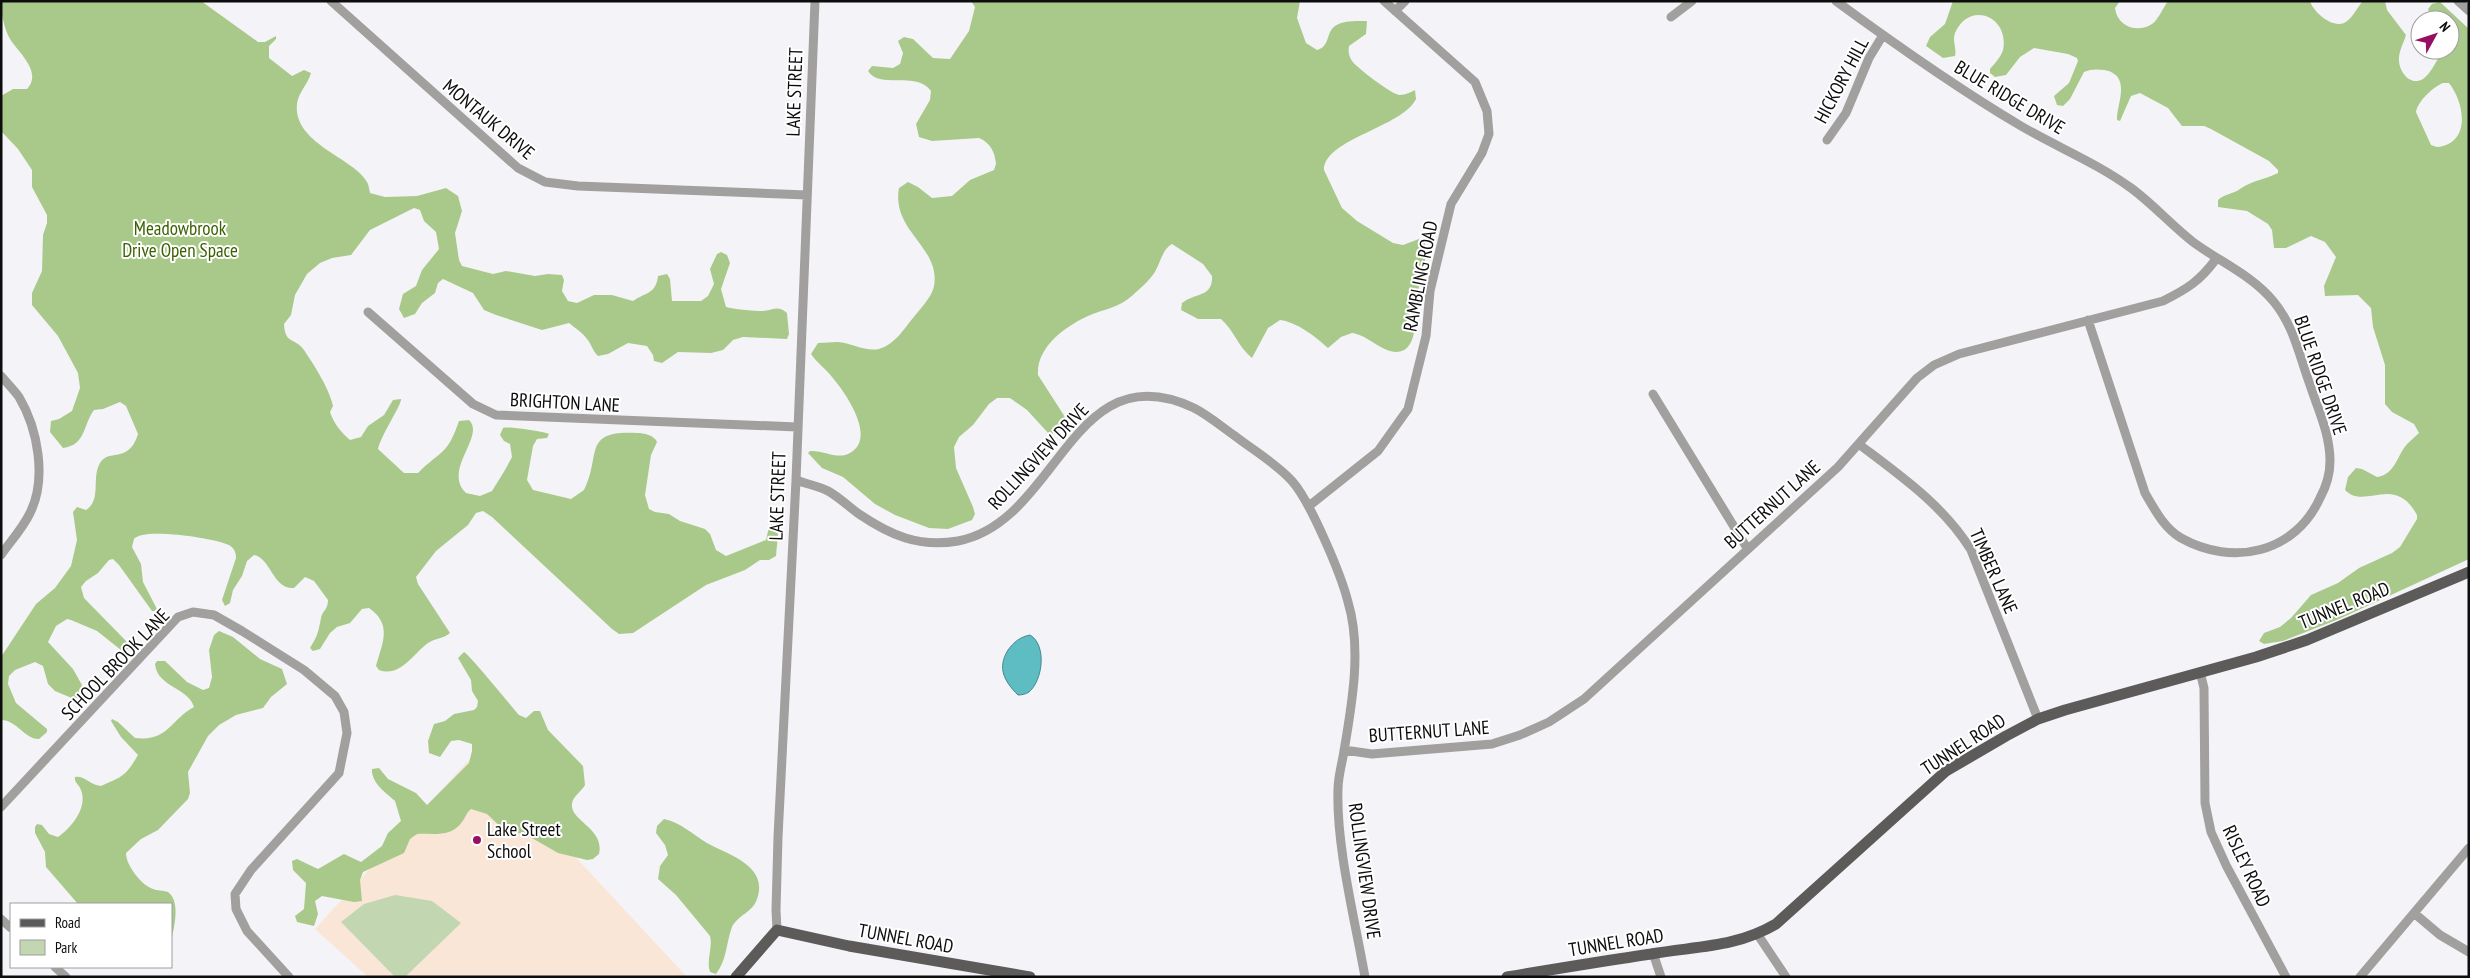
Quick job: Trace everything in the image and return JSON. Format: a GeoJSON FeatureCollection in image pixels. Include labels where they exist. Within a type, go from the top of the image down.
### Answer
{"type":"FeatureCollection","features":[{"type":"Feature","properties":{"kind":"main road","name":"TUNNEL ROAD"},"geometry":{"type":"LineString","coordinates":[[1507,977],[1537,975],[1652,953],[1708,946],[1758,935],[1776,924],[1946,772],[1974,753],[2038,720],[2093,701],[2256,657],[2307,640],[2469,572]]}},
{"type":"Feature","properties":{"kind":"main road","name":"TUNNEL ROAD"},"geometry":{"type":"LineString","coordinates":[[777,930],[848,946],[1030,977]]}},
{"type":"Feature","properties":{"kind":"main road"},"geometry":{"type":"LineString","coordinates":[[736,977],[777,930]]}},
{"type":"Feature","properties":{"kind":"street","name":"MONTAUK DRIVE"},"geometry":{"type":"LineString","coordinates":[[331,1],[518,168],[545,182],[578,186],[807,195]]}},
{"type":"Feature","properties":{"kind":"street","name":"LAKE STREET"},"geometry":{"type":"LineString","coordinates":[[777,930],[778,838],[796,480],[815,1]]}},
{"type":"Feature","properties":{"kind":"street","name":"RAMBLING ROAD"},"geometry":{"type":"LineString","coordinates":[[1309,506],[1378,451],[1408,410],[1426,336],[1430,291],[1451,204],[1482,153],[1489,134],[1487,112],[1475,82],[1384,1]]}},
{"type":"Feature","properties":{"kind":"street"},"geometry":{"type":"LineString","coordinates":[[1395,11],[1405,1]]}},
{"type":"Feature","properties":{"kind":"street"},"geometry":{"type":"LineString","coordinates":[[1671,17],[1692,1]]}},
{"type":"Feature","properties":{"kind":"street","name":"BLUE RIDGE DRIVE"},"geometry":{"type":"LineString","coordinates":[[1836,1],[1883,35],[2022,126],[2130,187],[2182,234],[2216,259],[2238,270],[2260,286],[2275,303],[2289,324],[2328,438],[2330,462],[2326,486],[2315,510],[2299,529],[2276,546],[2253,553],[2234,554],[2209,550],[2180,537],[2160,519],[2145,493],[2088,320]]}},
{"type":"Feature","properties":{"kind":"street"},"geometry":{"type":"LineString","coordinates":[[2458,1],[2469,11]]}},
{"type":"Feature","properties":{"kind":"street","name":"HICKORY HILL"},"geometry":{"type":"LineString","coordinates":[[1827,140],[1846,114],[1869,58],[1883,35]]}},
{"type":"Feature","properties":{"kind":"street","name":"BUTTERNUT LANE"},"geometry":{"type":"LineString","coordinates":[[1344,750],[1372,754],[1492,744],[1520,735],[1549,722],[1584,698],[1838,467],[1860,445],[1917,378],[1934,365],[1960,354],[2163,301],[2185,290],[2203,276],[2216,259]]}},
{"type":"Feature","properties":{"kind":"street","name":"BRIGHTON LANE"},"geometry":{"type":"LineString","coordinates":[[368,312],[473,404],[496,415],[797,427]]}},
{"type":"Feature","properties":{"kind":"street"},"geometry":{"type":"LineString","coordinates":[[1,376],[19,397],[30,423],[39,456],[38,483],[30,513],[1,555]]}},
{"type":"Feature","properties":{"kind":"street"},"geometry":{"type":"LineString","coordinates":[[1652,394],[1748,548]]}},
{"type":"Feature","properties":{"kind":"street","name":"ROLLINGVIEW DRIVE"},"geometry":{"type":"LineString","coordinates":[[796,480],[828,490],[859,514],[895,536],[928,543],[958,541],[984,533],[1008,517],[1031,492],[1089,420],[1113,404],[1140,396],[1170,398],[1196,409],[1292,480],[1309,506],[1348,600],[1354,629],[1352,679],[1338,788],[1340,828],[1365,977]]}},
{"type":"Feature","properties":{"kind":"street","name":"TIMBER LANE"},"geometry":{"type":"LineString","coordinates":[[1860,445],[1916,488],[1958,529],[1971,550],[2038,720]]}},
{"type":"Feature","properties":{"kind":"street","name":"SCHOOL BROOK LANE"},"geometry":{"type":"LineString","coordinates":[[1,807],[178,617],[192,612],[214,615],[242,631],[304,670],[335,696],[344,712],[347,733],[339,773],[251,870],[235,894],[236,909],[246,931],[289,977]]}},
{"type":"Feature","properties":{"kind":"street","name":"RISLEY ROAD"},"geometry":{"type":"LineString","coordinates":[[2200,672],[2204,688],[2206,803],[2211,832],[2230,873],[2286,977]]}},
{"type":"Feature","properties":{"kind":"street"},"geometry":{"type":"LineString","coordinates":[[2360,977],[2469,848]]}},
{"type":"Feature","properties":{"kind":"street"},"geometry":{"type":"LineString","coordinates":[[2414,913],[2440,935],[2469,952]]}},
{"type":"Feature","properties":{"kind":"street"},"geometry":{"type":"LineString","coordinates":[[1758,935],[1786,977]]}},
{"type":"Feature","properties":{"kind":"street"},"geometry":{"type":"LineString","coordinates":[[1652,953],[1661,977]]}},
{"type":"Feature","properties":{"kind":"street"},"geometry":{"type":"LineString","coordinates":[[56,968],[66,977]]}},
{"type":"Feature","properties":{"kind":"shaded area","name":"Lake Street School"},"geometry":{"type":"Polygon","coordinates":[[[477,751],[687,977],[368,977],[315,929],[477,751]]]}},
{"type":"Feature","properties":{"kind":"green space","name":"Meadowbrook Drive Open Space"},"geometry":{"type":"Polygon","coordinates":[[[1,1],[201,1],[258,42],[265,42],[276,36],[276,39],[269,46],[269,58],[292,76],[304,70],[311,73],[297,104],[298,118],[304,130],[325,149],[360,173],[368,183],[370,193],[385,197],[417,196],[446,188],[458,196],[462,211],[455,233],[459,260],[462,266],[493,274],[506,271],[535,276],[548,274],[562,275],[564,280],[562,291],[568,301],[577,303],[594,295],[612,295],[633,301],[653,289],[658,276],[667,274],[670,279],[672,301],[701,301],[708,296],[714,284],[710,269],[717,254],[721,252],[727,255],[730,263],[721,289],[726,307],[758,311],[778,308],[784,310],[787,313],[789,334],[787,339],[743,337],[733,340],[723,350],[711,353],[678,352],[662,363],[654,361],[653,355],[647,346],[628,343],[608,354],[598,356],[589,341],[569,323],[542,330],[496,315],[484,310],[473,293],[443,279],[438,283],[435,293],[422,303],[415,314],[404,318],[399,309],[403,294],[416,286],[422,270],[439,249],[436,232],[424,221],[420,210],[414,208],[370,230],[351,255],[332,258],[320,263],[307,274],[295,295],[291,315],[284,324],[285,331],[288,338],[301,346],[317,370],[331,399],[333,406],[330,412],[338,428],[350,440],[361,437],[368,426],[384,415],[393,400],[401,399],[378,449],[404,473],[418,473],[447,447],[459,421],[469,420],[473,427],[472,435],[459,474],[460,484],[466,493],[480,496],[492,491],[512,457],[510,444],[504,441],[500,435],[503,428],[512,428],[549,434],[547,438],[537,439],[533,446],[527,480],[533,490],[571,499],[584,490],[596,447],[600,440],[619,433],[646,434],[657,442],[651,455],[645,495],[649,509],[669,514],[680,521],[705,529],[710,534],[716,550],[726,556],[766,540],[769,527],[772,524],[778,534],[776,556],[769,560],[760,560],[745,570],[706,585],[633,633],[619,634],[492,517],[483,511],[476,513],[468,525],[436,551],[416,577],[418,584],[450,633],[428,643],[400,668],[387,672],[379,670],[376,666],[384,635],[381,621],[369,608],[362,609],[350,623],[337,627],[330,633],[320,649],[313,651],[310,648],[315,640],[328,600],[314,581],[305,577],[294,588],[287,587],[281,584],[260,557],[254,555],[247,561],[242,576],[233,590],[230,603],[225,606],[222,600],[236,558],[236,554],[231,546],[209,539],[179,535],[150,534],[140,536],[134,539],[132,547],[141,564],[143,582],[158,611],[152,611],[119,565],[113,559],[109,560],[98,573],[81,587],[84,598],[127,642],[129,649],[121,650],[97,631],[67,619],[56,626],[48,642],[73,669],[82,685],[78,698],[74,699],[55,691],[48,684],[43,666],[35,662],[15,670],[9,676],[8,684],[16,703],[47,729],[47,732],[39,739],[34,738],[12,723],[1,720],[1,657],[36,604],[55,588],[71,566],[77,540],[73,512],[77,507],[86,510],[94,501],[96,475],[100,463],[108,456],[130,449],[138,434],[126,406],[120,402],[103,409],[94,410],[80,439],[70,446],[63,448],[50,432],[51,421],[59,419],[72,411],[80,388],[78,373],[58,336],[32,305],[32,293],[42,271],[43,235],[47,223],[47,215],[32,187],[32,170],[18,149],[1,131],[1,96],[13,89],[27,89],[31,83],[32,76],[28,62],[8,35],[3,20],[1,1]]]}},
{"type":"Feature","properties":{"kind":"green space"},"geometry":{"type":"Polygon","coordinates":[[[971,1],[1300,1],[1297,18],[1306,43],[1317,50],[1324,46],[1335,26],[1346,22],[1367,21],[1366,34],[1349,46],[1349,54],[1352,61],[1374,80],[1396,94],[1400,95],[1415,90],[1416,99],[1408,109],[1396,118],[1350,141],[1337,150],[1327,159],[1324,170],[1342,208],[1357,221],[1393,243],[1403,245],[1419,239],[1425,243],[1425,257],[1417,296],[1415,329],[1410,345],[1404,350],[1391,351],[1358,334],[1352,333],[1341,337],[1328,348],[1299,327],[1280,320],[1268,328],[1252,358],[1221,319],[1198,319],[1181,310],[1182,303],[1207,291],[1212,282],[1212,276],[1203,264],[1172,244],[1165,250],[1152,276],[1133,295],[1117,306],[1088,316],[1071,326],[1054,339],[1042,355],[1038,375],[1065,417],[1065,427],[1050,435],[1027,410],[1010,398],[997,398],[989,404],[973,425],[959,437],[954,447],[956,468],[973,507],[975,514],[972,520],[948,529],[929,528],[895,515],[875,504],[843,477],[822,468],[808,453],[815,451],[839,456],[848,454],[857,447],[860,438],[860,427],[851,404],[838,384],[811,354],[818,343],[838,342],[874,350],[884,347],[902,332],[933,290],[934,272],[930,260],[902,216],[898,203],[899,188],[908,182],[932,198],[952,196],[970,180],[994,170],[996,164],[992,149],[979,138],[932,141],[919,137],[916,124],[930,100],[931,91],[917,82],[881,79],[868,71],[872,66],[893,68],[900,64],[903,53],[898,41],[904,37],[913,39],[933,58],[950,59],[969,31],[975,7],[971,1]]]}},
{"type":"Feature","properties":{"kind":"green space"},"geometry":{"type":"Polygon","coordinates":[[[1953,1],[2120,1],[2115,8],[2120,20],[2134,28],[2140,28],[2152,24],[2168,1],[2310,1],[2315,10],[2324,18],[2339,24],[2349,19],[2362,2],[2385,1],[2387,10],[2406,35],[2399,55],[2402,72],[2409,79],[2418,81],[2429,73],[2437,60],[2460,60],[2460,21],[2469,29],[2469,559],[2339,619],[2283,641],[2264,644],[2259,641],[2264,633],[2280,627],[2291,618],[2311,595],[2338,583],[2359,568],[2392,553],[2400,547],[2417,519],[2417,515],[2408,503],[2399,496],[2389,494],[2361,497],[2345,490],[2348,477],[2356,468],[2377,477],[2387,473],[2394,466],[2406,446],[2419,433],[2414,424],[2392,412],[2385,404],[2385,365],[2373,327],[2371,308],[2358,295],[2325,296],[2324,286],[2336,257],[2325,242],[2311,236],[2286,248],[2274,248],[2272,230],[2268,224],[2247,211],[2218,207],[2218,200],[2223,196],[2278,173],[2278,170],[2269,161],[2204,126],[2182,126],[2168,108],[2140,93],[2131,96],[2120,121],[2117,120],[2121,84],[2113,73],[2104,70],[2084,72],[2070,99],[2063,106],[2057,105],[2054,96],[2069,83],[2078,61],[2077,58],[2068,54],[2034,48],[2020,57],[2006,75],[1995,77],[1990,73],[1990,69],[2002,53],[2004,38],[1995,21],[1987,16],[1969,17],[1961,23],[1954,36],[1955,56],[1943,58],[1926,46],[1930,37],[1945,24],[1953,1]],[[2443,83],[2431,91],[2417,108],[2416,112],[2431,145],[2437,147],[2448,144],[2455,139],[2460,131],[2462,122],[2461,112],[2455,92],[2449,83],[2443,83]]]}},
{"type":"Feature","properties":{"kind":"green space"},"geometry":{"type":"Polygon","coordinates":[[[2440,2],[2449,10],[2428,9],[2432,4],[2440,2]]]}},
{"type":"Feature","properties":{"kind":"green space"},"geometry":{"type":"Polygon","coordinates":[[[219,631],[233,637],[260,659],[282,669],[287,684],[271,697],[263,708],[236,715],[219,725],[208,736],[188,772],[190,793],[188,799],[158,830],[141,839],[126,853],[131,869],[139,879],[148,887],[168,892],[172,896],[176,915],[172,936],[172,903],[77,903],[46,867],[45,852],[35,833],[35,827],[37,824],[42,825],[49,834],[58,837],[73,823],[80,810],[83,797],[75,777],[81,777],[101,786],[119,778],[130,768],[138,755],[121,737],[111,721],[112,719],[118,722],[135,738],[155,737],[168,729],[194,707],[186,696],[161,678],[155,664],[157,661],[165,661],[187,682],[203,690],[209,688],[212,677],[209,650],[214,635],[219,631]]]}},
{"type":"Feature","properties":{"kind":"green space"},"geometry":{"type":"Polygon","coordinates":[[[464,652],[519,715],[526,718],[534,711],[540,711],[548,730],[583,766],[585,785],[574,799],[572,804],[573,810],[593,831],[599,845],[599,854],[593,859],[587,860],[558,853],[525,834],[505,831],[487,814],[471,809],[458,827],[453,830],[441,834],[417,834],[410,839],[404,853],[363,872],[360,880],[362,901],[354,902],[322,896],[315,901],[318,914],[314,926],[297,922],[295,916],[304,909],[306,883],[293,870],[292,861],[297,859],[318,869],[344,854],[361,862],[382,846],[388,833],[401,821],[395,801],[376,783],[372,769],[379,768],[388,779],[416,793],[427,805],[469,763],[472,744],[459,740],[451,741],[440,757],[429,753],[428,741],[434,724],[445,721],[454,714],[474,710],[477,707],[478,701],[472,691],[471,680],[458,658],[464,652]]]}},
{"type":"Feature","properties":{"kind":"green space"},"geometry":{"type":"Polygon","coordinates":[[[664,819],[682,826],[707,843],[736,857],[752,870],[757,878],[759,888],[757,899],[752,907],[732,927],[720,969],[716,974],[710,972],[709,967],[710,936],[676,895],[658,879],[660,866],[668,855],[665,845],[656,833],[657,826],[664,819]]]}},
{"type":"Feature","properties":{"kind":"green space"},"geometry":{"type":"Polygon","coordinates":[[[395,895],[432,901],[461,923],[405,977],[395,977],[341,922],[364,904],[395,895]]]}},
{"type":"Feature","properties":{"kind":"water"},"geometry":{"type":"Polygon","coordinates":[[[1030,635],[1039,646],[1041,654],[1040,671],[1034,687],[1029,692],[1018,695],[1006,679],[1003,663],[1008,650],[1020,639],[1030,635]]]}},
{"type":"Feature","properties":{"kind":"place","name":"Lake Street School"},"geometry":{"type":"Point","coordinates":[477,840]}}]}
